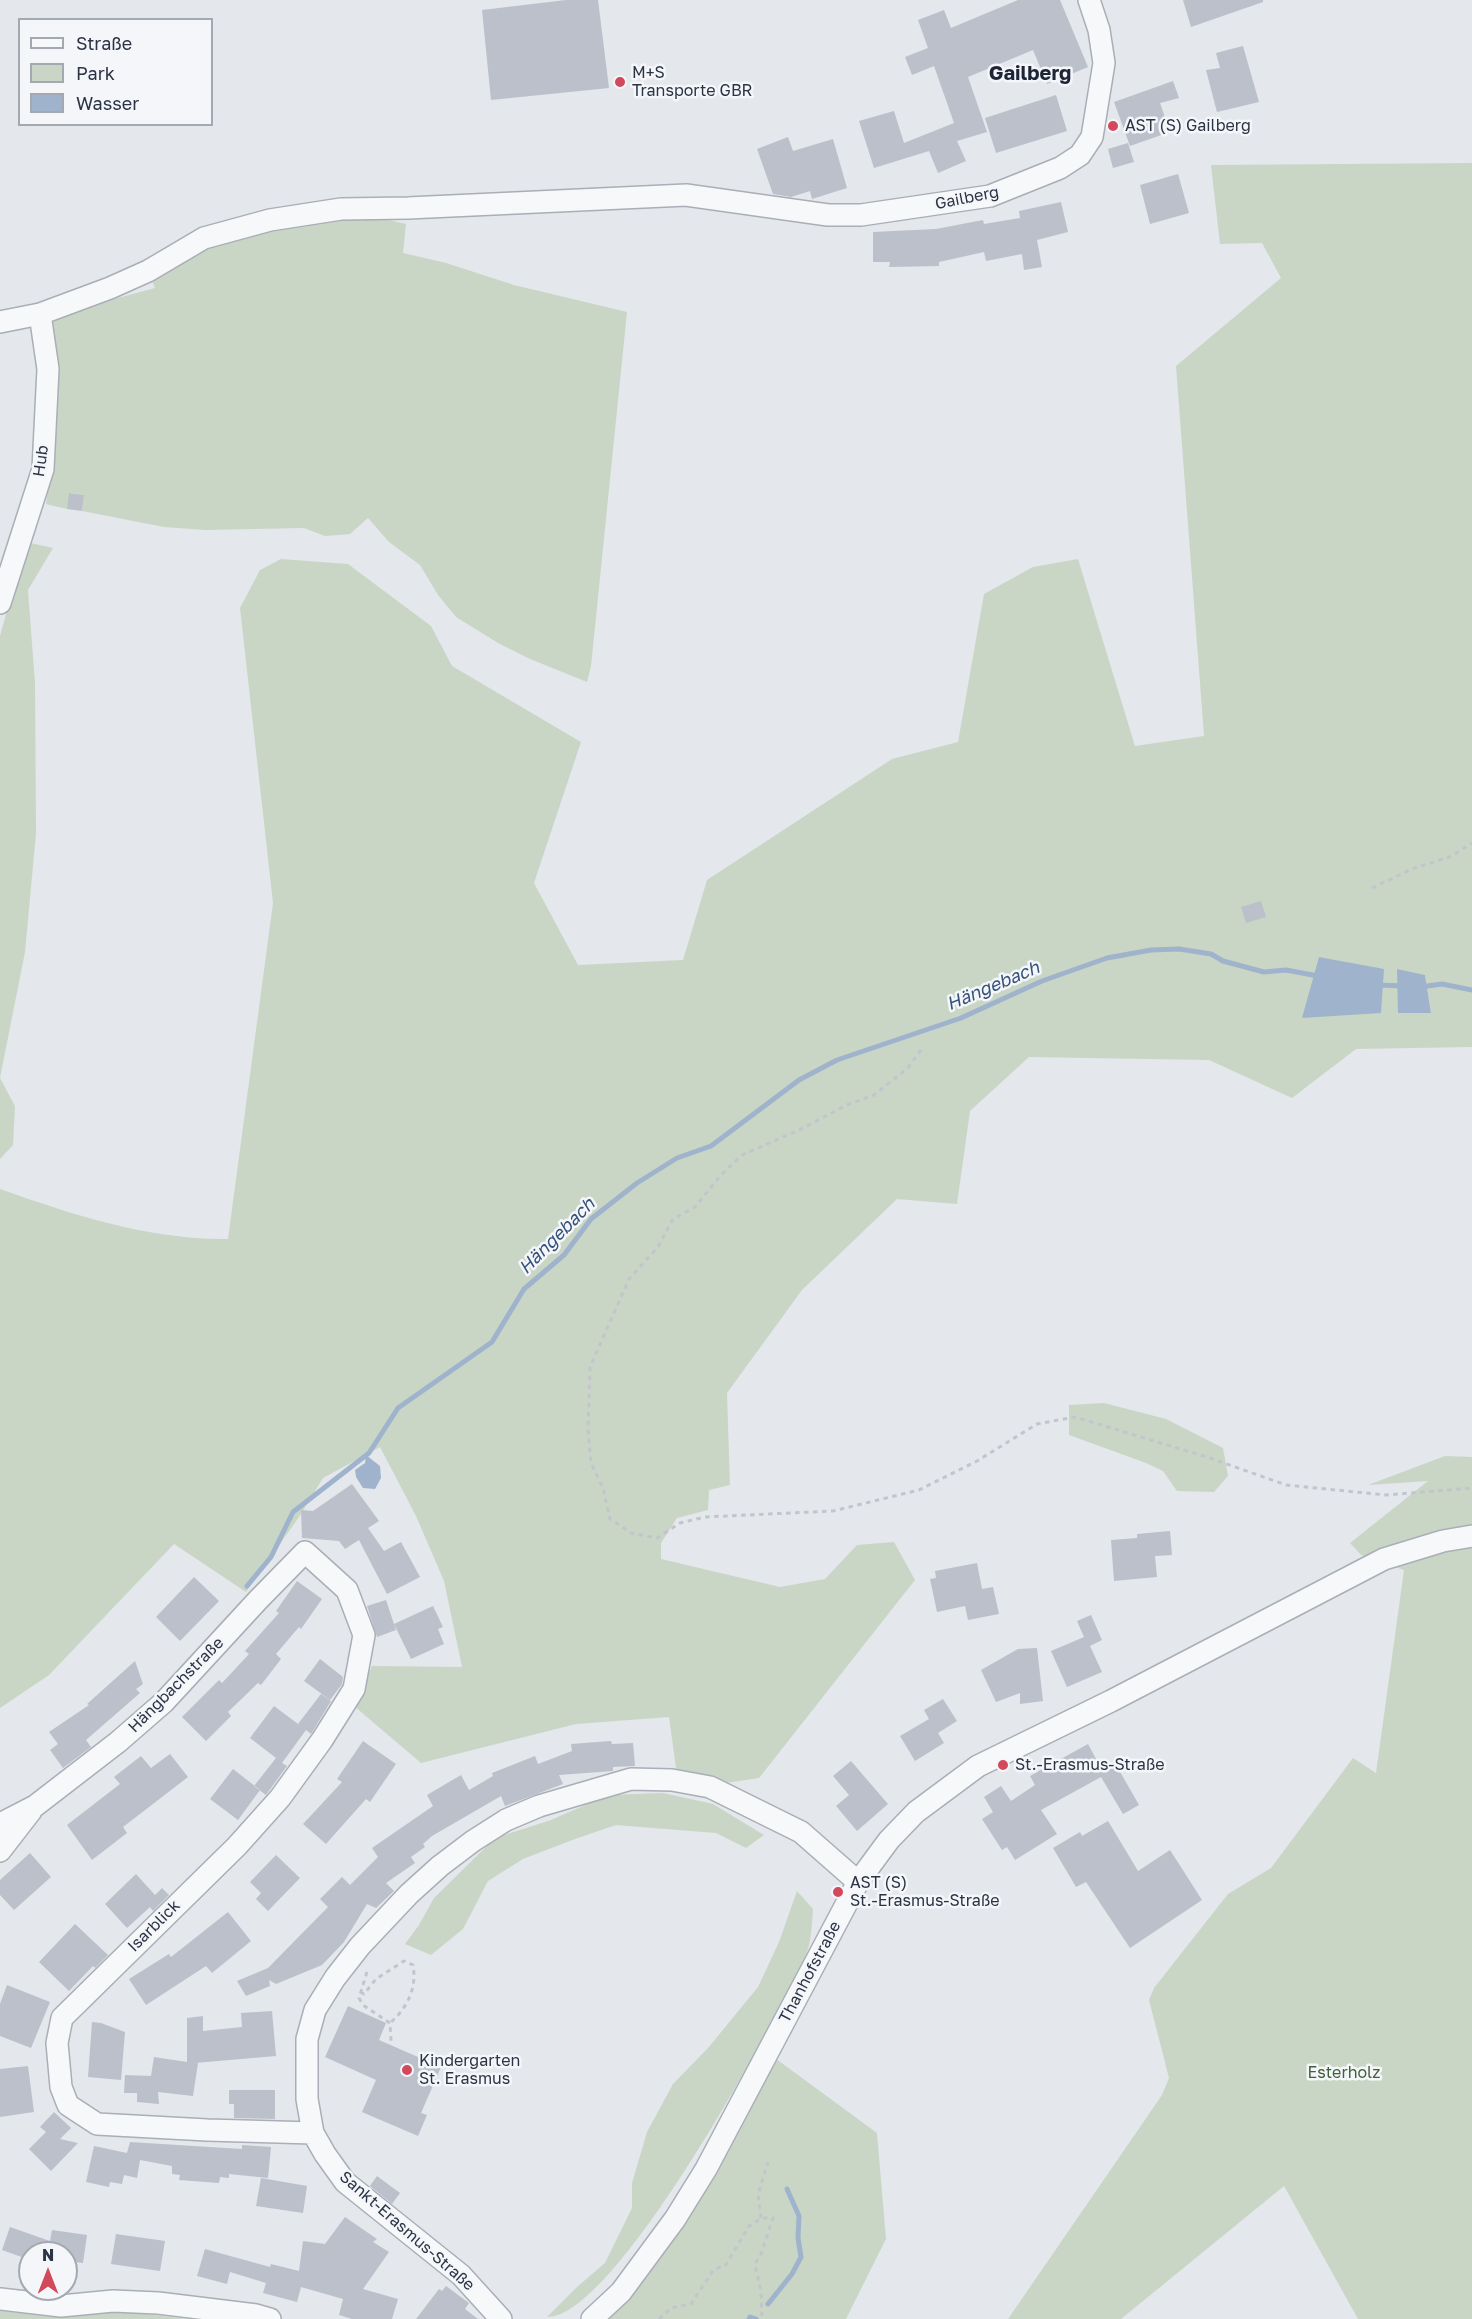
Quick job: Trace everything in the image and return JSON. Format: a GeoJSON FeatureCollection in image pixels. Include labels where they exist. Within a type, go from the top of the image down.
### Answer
{"type":"FeatureCollection","features":[{"type":"Feature","properties":{"kind":"street","name":"Gailberg"},"geometry":{"type":"LineString","coordinates":[[0,322],[40,314],[110,288],[148,271],[204,238],[270,220],[341,209],[686,195],[828,215],[861,215],[990,196],[1060,168],[1080,155],[1092,137],[1104,63],[1099,30],[1089,0]]}},
{"type":"Feature","properties":{"kind":"street","name":"Hub"},"geometry":{"type":"LineString","coordinates":[[0,603],[42,469],[48,369],[40,314]]}},
{"type":"Feature","properties":{"kind":"street","name":"Thanhofstraße"},"geometry":{"type":"LineString","coordinates":[[592,2319],[621,2292],[675,2218],[706,2169],[858,1882],[889,1840],[916,1812],[978,1766],[1101,1706],[1384,1559],[1443,1541],[1472,1536]]}},
{"type":"Feature","properties":{"kind":"street","name":"Hängbachstraße"},"geometry":{"type":"LineString","coordinates":[[0,1824],[35,1806],[118,1742],[164,1702],[305,1552]]}},
{"type":"Feature","properties":{"kind":"street","name":"Isarblick"},"geometry":{"type":"LineString","coordinates":[[305,1552],[346,1590],[364,1635],[354,1689],[322,1740],[280,1798],[237,1846],[96,1982],[62,2018],[57,2043],[61,2087],[68,2105],[98,2124],[313,2133]]}},
{"type":"Feature","properties":{"kind":"street","name":"Sankt-Erasmus-Straße"},"geometry":{"type":"LineString","coordinates":[[501,2319],[461,2275],[345,2182],[313,2133],[307,2099],[307,2039],[315,2010],[335,1978],[360,1946],[417,1887],[473,1841],[506,1820],[539,1806],[631,1779],[672,1780],[710,1788],[801,1832],[858,1882]]}},
{"type":"Feature","properties":{"kind":"street","name":"Hängbachstraße"},"geometry":{"type":"LineString","coordinates":[[0,1851],[35,1806]]}},
{"type":"Feature","properties":{"kind":"street"},"geometry":{"type":"LineString","coordinates":[[0,2299],[61,2306],[113,2301],[158,2303],[256,2315],[270,2319]]}},
{"type":"Feature","properties":{"kind":"path"},"geometry":{"type":"LineString","coordinates":[[1372,888],[1412,869],[1452,856],[1472,843]]}},
{"type":"Feature","properties":{"kind":"path"},"geometry":{"type":"LineString","coordinates":[[921,1050],[908,1068],[874,1095],[847,1105],[742,1155],[721,1175],[695,1206],[673,1219],[658,1247],[629,1278],[590,1367],[588,1430],[591,1463],[603,1488],[610,1518],[631,1533],[657,1538],[680,1522],[705,1517],[844,1508],[918,1490],[977,1461],[1037,1424],[1075,1417],[1210,1458],[1286,1485],[1386,1496],[1472,1488]]}},
{"type":"Feature","properties":{"kind":"path"},"geometry":{"type":"LineString","coordinates":[[360,1992],[364,1994],[376,1979],[404,1961],[413,1965],[410,1999],[399,2015],[390,2022]]}},
{"type":"Feature","properties":{"kind":"path"},"geometry":{"type":"LineString","coordinates":[[368,1968],[359,1998],[363,2005],[390,2022]]}},
{"type":"Feature","properties":{"kind":"path"},"geometry":{"type":"LineString","coordinates":[[390,2022],[391,2041]]}},
{"type":"Feature","properties":{"kind":"path"},"geometry":{"type":"LineString","coordinates":[[761,2218],[758,2194],[768,2162]]}},
{"type":"Feature","properties":{"kind":"path"},"geometry":{"type":"LineString","coordinates":[[658,2319],[671,2308],[691,2304],[714,2269],[725,2266],[749,2226],[761,2218],[773,2218],[755,2264],[761,2292],[762,2319]]}},
{"type":"Feature","properties":{"kind":"green space"},"geometry":{"type":"Polygon","coordinates":[[[1472,163],[1472,1047],[1356,1049],[1292,1098],[1209,1060],[1029,1057],[970,1111],[957,1204],[897,1199],[802,1290],[727,1393],[730,1485],[709,1490],[708,1510],[677,1518],[661,1543],[661,1559],[780,1587],[825,1579],[857,1545],[894,1542],[915,1580],[759,1778],[679,1790],[669,1717],[576,1724],[421,1763],[354,1706],[372,1666],[462,1667],[444,1581],[416,1516],[380,1447],[323,1478],[299,1517],[246,1592],[174,1544],[49,1675],[0,1708],[0,1189],[112,1224],[170,1235],[228,1239],[273,903],[240,608],[260,570],[281,559],[348,564],[431,626],[452,666],[581,742],[534,883],[578,965],[683,960],[707,880],[892,759],[958,742],[984,594],[1033,567],[1078,559],[1135,746],[1204,736],[1176,366],[1281,278],[1262,243],[1220,244],[1211,165],[1472,163]],[[1425,975],[1398,1013],[1431,1012],[1425,975]]]}},
{"type":"Feature","properties":{"kind":"green space"},"geometry":{"type":"Polygon","coordinates":[[[341,209],[406,224],[403,253],[446,263],[514,285],[627,312],[591,666],[587,682],[530,659],[498,643],[456,617],[438,595],[420,565],[389,542],[368,518],[350,534],[325,536],[304,528],[205,530],[164,527],[82,511],[84,495],[70,493],[67,509],[46,504],[57,419],[57,383],[50,324],[69,311],[155,288],[148,271],[204,238],[341,209]]]}},
{"type":"Feature","properties":{"kind":"green space"},"geometry":{"type":"Polygon","coordinates":[[[26,542],[53,548],[28,590],[35,684],[36,833],[25,952],[0,1078],[0,636],[26,542]]]}},
{"type":"Feature","properties":{"kind":"green space"},"geometry":{"type":"Polygon","coordinates":[[[0,1078],[15,1106],[13,1145],[0,1159],[0,1078]]]}},
{"type":"Feature","properties":{"kind":"green space"},"geometry":{"type":"Polygon","coordinates":[[[1104,1403],[1166,1419],[1223,1448],[1228,1476],[1214,1492],[1177,1491],[1163,1471],[1069,1435],[1069,1405],[1104,1403]]]}},
{"type":"Feature","properties":{"kind":"green space","name":"Esterholz"},"geometry":{"type":"Polygon","coordinates":[[[1445,1456],[1472,1457],[1472,2319],[1358,2319],[1284,2186],[1121,2319],[1008,2319],[1162,2095],[1169,2078],[1149,2000],[1154,1988],[1228,1894],[1271,1868],[1353,1758],[1376,1773],[1404,1570],[1361,1555],[1350,1543],[1428,1481],[1368,1485],[1445,1456]]]}},
{"type":"Feature","properties":{"kind":"green space"},"geometry":{"type":"Polygon","coordinates":[[[663,1793],[713,1804],[764,1835],[746,1848],[716,1833],[616,1825],[523,1859],[488,1881],[463,1929],[431,1955],[405,1944],[434,1898],[495,1838],[551,1820],[608,1795],[663,1793]]]}},
{"type":"Feature","properties":{"kind":"green space"},"geometry":{"type":"Polygon","coordinates":[[[797,1891],[813,1909],[807,1952],[739,2082],[676,2184],[641,2235],[606,2277],[574,2307],[547,2317],[605,2263],[632,2208],[632,2183],[647,2132],[673,2084],[708,2048],[758,1987],[779,1942],[797,1891]]]}},
{"type":"Feature","properties":{"kind":"green space"},"geometry":{"type":"Polygon","coordinates":[[[768,2053],[877,2133],[886,2239],[846,2319],[599,2319],[676,2218],[768,2053]]]}},
{"type":"Feature","properties":{"kind":"green space"},"geometry":{"type":"Polygon","coordinates":[[[0,2311],[54,2317],[123,2311],[185,2319],[0,2319],[0,2311]]]}},
{"type":"Feature","properties":{"kind":"water"},"geometry":{"type":"Polygon","coordinates":[[[1319,957],[1384,969],[1381,1013],[1302,1018],[1319,957]]]}},
{"type":"Feature","properties":{"kind":"water"},"geometry":{"type":"Polygon","coordinates":[[[1397,969],[1425,975],[1431,1013],[1398,1013],[1397,969]]]}},
{"type":"Feature","properties":{"kind":"water"},"geometry":{"type":"Polygon","coordinates":[[[366,1455],[380,1466],[381,1478],[375,1489],[363,1488],[356,1477],[355,1470],[365,1463],[366,1455]]]}},
{"type":"Feature","properties":{"kind":"building"},"geometry":{"type":"Polygon","coordinates":[[[566,0],[598,0],[609,88],[491,100],[482,10],[566,0]]]}},
{"type":"Feature","properties":{"kind":"building"},"geometry":{"type":"Polygon","coordinates":[[[1018,0],[1060,0],[1088,67],[1047,84],[1033,50],[968,77],[987,132],[957,141],[966,161],[938,173],[929,151],[874,168],[859,121],[894,111],[904,143],[954,123],[934,66],[912,75],[905,57],[928,48],[918,20],[944,10],[951,28],[1018,0]]]}},
{"type":"Feature","properties":{"kind":"building"},"geometry":{"type":"Polygon","coordinates":[[[1183,0],[1263,0],[1263,2],[1191,27],[1183,0]]]}},
{"type":"Feature","properties":{"kind":"building"},"geometry":{"type":"Polygon","coordinates":[[[1243,46],[1259,102],[1217,112],[1206,70],[1220,68],[1216,53],[1243,46]]]}},
{"type":"Feature","properties":{"kind":"building"},"geometry":{"type":"Polygon","coordinates":[[[1173,81],[1179,98],[1160,103],[1170,132],[1130,146],[1114,102],[1173,81]]]}},
{"type":"Feature","properties":{"kind":"building"},"geometry":{"type":"Polygon","coordinates":[[[1056,95],[1067,131],[996,153],[985,118],[1056,95]]]}},
{"type":"Feature","properties":{"kind":"building"},"geometry":{"type":"Polygon","coordinates":[[[788,137],[793,151],[833,139],[847,188],[812,199],[810,191],[791,197],[773,194],[757,149],[788,137]]]}},
{"type":"Feature","properties":{"kind":"building"},"geometry":{"type":"Polygon","coordinates":[[[1128,143],[1134,162],[1113,168],[1108,149],[1128,143]]]}},
{"type":"Feature","properties":{"kind":"building"},"geometry":{"type":"Polygon","coordinates":[[[1178,174],[1189,213],[1150,224],[1140,185],[1178,174]]]}},
{"type":"Feature","properties":{"kind":"building"},"geometry":{"type":"Polygon","coordinates":[[[1061,202],[1068,232],[1037,240],[1042,267],[1024,270],[1022,254],[986,261],[984,252],[939,262],[939,266],[889,267],[890,262],[873,262],[873,232],[936,229],[983,220],[984,224],[1020,218],[1019,211],[1061,202]]]}},
{"type":"Feature","properties":{"kind":"building"},"geometry":{"type":"Polygon","coordinates":[[[69,493],[84,495],[82,511],[67,509],[69,493]]]}},
{"type":"Feature","properties":{"kind":"building"},"geometry":{"type":"Polygon","coordinates":[[[1261,901],[1266,917],[1246,923],[1241,907],[1261,901]]]}},
{"type":"Feature","properties":{"kind":"building"},"geometry":{"type":"Polygon","coordinates":[[[352,1484],[379,1521],[368,1528],[384,1551],[401,1542],[420,1577],[387,1594],[359,1540],[345,1549],[339,1541],[302,1538],[301,1510],[313,1511],[352,1484]]]}},
{"type":"Feature","properties":{"kind":"building"},"geometry":{"type":"Polygon","coordinates":[[[1170,1531],[1172,1555],[1155,1556],[1157,1577],[1114,1581],[1111,1540],[1137,1538],[1137,1534],[1170,1531]]]}},
{"type":"Feature","properties":{"kind":"building"},"geometry":{"type":"Polygon","coordinates":[[[977,1563],[982,1589],[993,1587],[999,1614],[968,1620],[965,1606],[937,1612],[930,1579],[936,1578],[935,1571],[977,1563]]]}},
{"type":"Feature","properties":{"kind":"building"},"geometry":{"type":"Polygon","coordinates":[[[194,1577],[219,1601],[180,1641],[156,1617],[194,1577]]]}},
{"type":"Feature","properties":{"kind":"building"},"geometry":{"type":"Polygon","coordinates":[[[297,1581],[322,1599],[301,1629],[299,1627],[276,1654],[281,1659],[261,1685],[258,1683],[228,1712],[231,1716],[206,1741],[182,1717],[219,1680],[222,1683],[249,1654],[245,1651],[279,1613],[276,1611],[297,1581]]]}},
{"type":"Feature","properties":{"kind":"building"},"geometry":{"type":"Polygon","coordinates":[[[386,1600],[396,1630],[377,1637],[367,1606],[386,1600]]]}},
{"type":"Feature","properties":{"kind":"building"},"geometry":{"type":"Polygon","coordinates":[[[433,1606],[443,1627],[438,1629],[444,1644],[411,1659],[394,1624],[433,1606]]]}},
{"type":"Feature","properties":{"kind":"building"},"geometry":{"type":"Polygon","coordinates":[[[1091,1615],[1102,1640],[1090,1646],[1102,1672],[1067,1687],[1051,1651],[1084,1637],[1077,1621],[1091,1615]]]}},
{"type":"Feature","properties":{"kind":"building"},"geometry":{"type":"Polygon","coordinates":[[[1037,1648],[1043,1701],[1020,1704],[1020,1693],[996,1702],[981,1670],[1018,1649],[1037,1648]]]}},
{"type":"Feature","properties":{"kind":"building"},"geometry":{"type":"Polygon","coordinates":[[[320,1659],[343,1677],[342,1684],[330,1700],[304,1681],[320,1659]]]}},
{"type":"Feature","properties":{"kind":"building"},"geometry":{"type":"Polygon","coordinates":[[[135,1661],[143,1684],[136,1689],[140,1693],[86,1740],[91,1747],[63,1768],[50,1750],[58,1744],[49,1732],[89,1705],[87,1704],[135,1661]]]}},
{"type":"Feature","properties":{"kind":"building"},"geometry":{"type":"Polygon","coordinates":[[[321,1694],[331,1701],[311,1734],[306,1730],[282,1763],[287,1766],[266,1795],[254,1786],[276,1758],[250,1738],[274,1706],[298,1724],[321,1694]]]}},
{"type":"Feature","properties":{"kind":"building"},"geometry":{"type":"Polygon","coordinates":[[[943,1699],[957,1721],[938,1733],[944,1743],[915,1761],[900,1736],[929,1719],[924,1710],[943,1699]]]}},
{"type":"Feature","properties":{"kind":"building"},"geometry":{"type":"Polygon","coordinates":[[[363,1741],[396,1764],[370,1802],[366,1799],[326,1844],[303,1824],[342,1782],[337,1779],[363,1741]]]}},
{"type":"Feature","properties":{"kind":"building"},"geometry":{"type":"Polygon","coordinates":[[[611,1741],[612,1744],[633,1743],[635,1766],[613,1767],[613,1771],[559,1775],[563,1784],[505,1806],[501,1796],[432,1836],[423,1844],[425,1847],[411,1857],[415,1863],[386,1883],[394,1891],[376,1908],[367,1904],[344,1942],[322,1965],[276,1984],[269,1980],[270,1986],[246,1996],[237,1981],[268,1968],[328,1907],[320,1899],[342,1877],[350,1885],[378,1857],[372,1848],[433,1806],[427,1795],[461,1775],[469,1790],[493,1776],[492,1773],[535,1756],[538,1764],[572,1751],[571,1744],[611,1741]]]}},
{"type":"Feature","properties":{"kind":"building"},"geometry":{"type":"Polygon","coordinates":[[[1088,1744],[1102,1770],[1115,1763],[1139,1805],[1123,1814],[1101,1777],[1041,1810],[1057,1834],[1015,1860],[1007,1847],[1002,1850],[982,1819],[993,1812],[984,1797],[1001,1786],[1011,1801],[1035,1785],[1030,1776],[1088,1744]]]}},
{"type":"Feature","properties":{"kind":"building"},"geometry":{"type":"Polygon","coordinates":[[[170,1754],[188,1777],[123,1827],[127,1833],[92,1860],[67,1825],[120,1784],[114,1777],[141,1756],[151,1768],[170,1754]]]}},
{"type":"Feature","properties":{"kind":"building"},"geometry":{"type":"Polygon","coordinates":[[[851,1761],[888,1804],[857,1831],[836,1806],[849,1795],[833,1776],[851,1761]]]}},
{"type":"Feature","properties":{"kind":"building"},"geometry":{"type":"Polygon","coordinates":[[[233,1769],[260,1790],[238,1820],[210,1799],[233,1769]]]}},
{"type":"Feature","properties":{"kind":"building"},"geometry":{"type":"Polygon","coordinates":[[[1108,1821],[1138,1871],[1170,1850],[1202,1900],[1130,1948],[1086,1882],[1076,1887],[1053,1848],[1080,1832],[1082,1836],[1108,1821]]]}},
{"type":"Feature","properties":{"kind":"building"},"geometry":{"type":"Polygon","coordinates":[[[30,1853],[51,1877],[14,1910],[0,1895],[0,1880],[30,1853]]]}},
{"type":"Feature","properties":{"kind":"building"},"geometry":{"type":"Polygon","coordinates":[[[276,1855],[300,1878],[268,1911],[256,1899],[261,1893],[250,1882],[276,1855]]]}},
{"type":"Feature","properties":{"kind":"building"},"geometry":{"type":"Polygon","coordinates":[[[136,1874],[155,1895],[162,1888],[169,1895],[153,1911],[150,1907],[127,1928],[105,1904],[136,1874]]]}},
{"type":"Feature","properties":{"kind":"building"},"geometry":{"type":"Polygon","coordinates":[[[228,1912],[251,1941],[212,1973],[206,1966],[146,2005],[129,1979],[169,1954],[171,1957],[228,1912]]]}},
{"type":"Feature","properties":{"kind":"building"},"geometry":{"type":"Polygon","coordinates":[[[75,1924],[108,1955],[95,1968],[93,1966],[69,1991],[39,1962],[75,1924]]]}},
{"type":"Feature","properties":{"kind":"building"},"geometry":{"type":"Polygon","coordinates":[[[7,1985],[50,2002],[31,2048],[0,2036],[0,2004],[7,1985]]]}},
{"type":"Feature","properties":{"kind":"building","name":"Kindergarten St. Erasmus"},"geometry":{"type":"Polygon","coordinates":[[[348,2006],[386,2023],[379,2040],[441,2067],[421,2113],[427,2115],[418,2136],[362,2112],[376,2080],[325,2057],[348,2006]]]}},
{"type":"Feature","properties":{"kind":"building"},"geometry":{"type":"Polygon","coordinates":[[[272,2011],[276,2056],[195,2063],[198,2063],[193,2096],[158,2092],[159,2104],[137,2102],[137,2093],[124,2093],[125,2075],[151,2076],[154,2057],[187,2062],[187,2018],[203,2016],[203,2031],[242,2027],[241,2013],[272,2011]]]}},
{"type":"Feature","properties":{"kind":"building"},"geometry":{"type":"Polygon","coordinates":[[[92,2022],[125,2032],[121,2080],[88,2077],[92,2022]]]}},
{"type":"Feature","properties":{"kind":"building"},"geometry":{"type":"Polygon","coordinates":[[[28,2066],[34,2112],[0,2117],[0,2069],[28,2066]]]}},
{"type":"Feature","properties":{"kind":"building"},"geometry":{"type":"Polygon","coordinates":[[[229,2090],[275,2090],[275,2119],[234,2118],[234,2104],[229,2104],[229,2090]]]}},
{"type":"Feature","properties":{"kind":"building"},"geometry":{"type":"Polygon","coordinates":[[[54,2112],[71,2128],[60,2139],[78,2143],[51,2171],[29,2149],[46,2132],[40,2127],[54,2112]]]}},
{"type":"Feature","properties":{"kind":"building"},"geometry":{"type":"Polygon","coordinates":[[[130,2142],[242,2149],[242,2145],[271,2147],[268,2178],[229,2174],[229,2178],[220,2177],[219,2183],[179,2180],[180,2175],[172,2174],[172,2166],[140,2160],[137,2178],[124,2175],[122,2184],[110,2182],[109,2187],[86,2182],[94,2146],[127,2153],[130,2142]]]}},
{"type":"Feature","properties":{"kind":"building"},"geometry":{"type":"Polygon","coordinates":[[[377,2176],[400,2193],[392,2204],[370,2186],[377,2176]]]}},
{"type":"Feature","properties":{"kind":"building"},"geometry":{"type":"Polygon","coordinates":[[[261,2178],[307,2186],[303,2213],[256,2206],[261,2178]]]}},
{"type":"Feature","properties":{"kind":"building"},"geometry":{"type":"Polygon","coordinates":[[[345,2217],[377,2239],[373,2242],[389,2252],[363,2289],[398,2299],[392,2319],[352,2319],[339,2315],[343,2299],[301,2287],[297,2302],[263,2293],[266,2283],[230,2272],[227,2284],[197,2276],[205,2249],[270,2267],[271,2264],[299,2271],[303,2241],[325,2244],[345,2217]]]}},
{"type":"Feature","properties":{"kind":"building"},"geometry":{"type":"Polygon","coordinates":[[[10,2227],[50,2241],[18,2241],[18,2256],[2,2250],[10,2227]]]}},
{"type":"Feature","properties":{"kind":"building"},"geometry":{"type":"Polygon","coordinates":[[[52,2230],[87,2235],[83,2263],[78,2262],[78,2241],[50,2241],[52,2230]]]}},
{"type":"Feature","properties":{"kind":"building"},"geometry":{"type":"Polygon","coordinates":[[[116,2234],[165,2241],[160,2271],[111,2264],[116,2234]]]}},
{"type":"Feature","properties":{"kind":"building"},"geometry":{"type":"Polygon","coordinates":[[[446,2286],[469,2303],[465,2309],[478,2319],[416,2319],[439,2289],[442,2291],[446,2286]]]}},
{"type":"Feature","properties":{"kind":"waterway","name":"Hängebach"},"geometry":{"type":"LineString","coordinates":[[247,1586],[271,1557],[293,1512],[369,1453],[398,1408],[492,1342],[524,1289],[564,1255],[591,1219],[637,1183],[677,1158],[711,1146],[799,1080],[837,1060],[961,1018],[1042,981],[1107,958],[1151,950],[1179,949],[1211,954],[1223,961],[1264,972],[1286,970],[1318,976]]}},
{"type":"Feature","properties":{"kind":"waterway"},"geometry":{"type":"LineString","coordinates":[[1420,987],[1442,984],[1472,990]]}},
{"type":"Feature","properties":{"kind":"waterway"},"geometry":{"type":"LineString","coordinates":[[1378,985],[1404,986]]}},
{"type":"Feature","properties":{"kind":"waterway"},"geometry":{"type":"LineString","coordinates":[[768,2304],[792,2274],[801,2257],[798,2238],[799,2216],[787,2189]]}},
{"type":"Feature","properties":{"kind":"waterway"},"geometry":{"type":"LineString","coordinates":[[749,2319],[750,2317],[756,2319]]}},
{"type":"Feature","properties":{"kind":"place","name":"M+S Transporte GBR"},"geometry":{"type":"Point","coordinates":[620,82]}},
{"type":"Feature","properties":{"kind":"place","name":"AST (S) Gailberg"},"geometry":{"type":"Point","coordinates":[1113,126]}},
{"type":"Feature","properties":{"kind":"place","name":"St.-Erasmus-Straße"},"geometry":{"type":"Point","coordinates":[1003,1765]}},
{"type":"Feature","properties":{"kind":"place","name":"AST (S) St.-Erasmus-Straße"},"geometry":{"type":"Point","coordinates":[838,1892]}},
{"type":"Feature","properties":{"kind":"place","name":"Kindergarten St. Erasmus"},"geometry":{"type":"Point","coordinates":[407,2070]}},
{"type":"Feature","properties":{"kind":"district","name":"Gailberg"},"geometry":{"type":"Point","coordinates":[1030,74]}}]}
